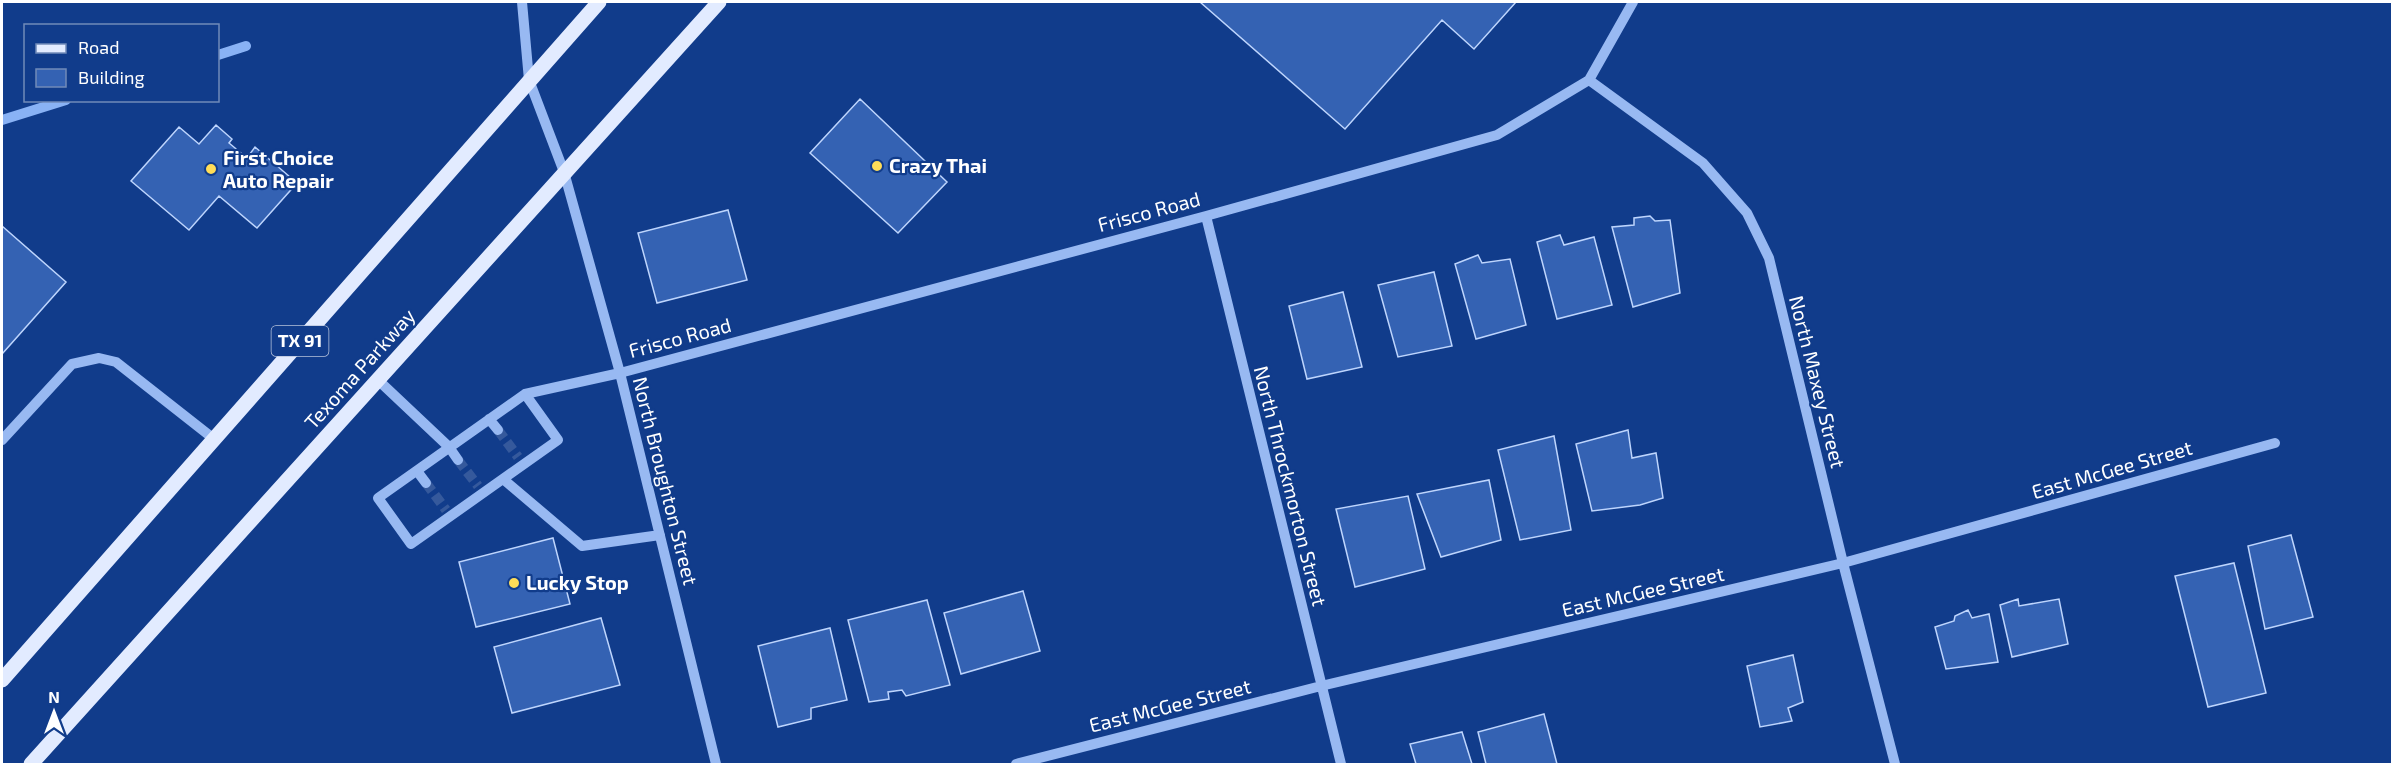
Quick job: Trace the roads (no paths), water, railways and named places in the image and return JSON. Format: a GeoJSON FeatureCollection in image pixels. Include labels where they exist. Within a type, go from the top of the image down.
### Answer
{"type":"FeatureCollection","features":[{"type":"Feature","properties":{"kind":"main road","name":"TX 91"},"geometry":{"type":"LineString","coordinates":[[2,680],[599,2]]}},
{"type":"Feature","properties":{"kind":"main road","name":"Texoma Parkway"},"geometry":{"type":"LineString","coordinates":[[31,765],[719,2]]}},
{"type":"Feature","properties":{"kind":"street","name":"North Broughton Street"},"geometry":{"type":"LineString","coordinates":[[522,2],[529,80],[564,172],[620,373],[716,765]]}},
{"type":"Feature","properties":{"kind":"street","name":"Frisco Road"},"geometry":{"type":"LineString","coordinates":[[525,394],[620,373],[1206,216],[1497,135],[1589,80],[1634,2]]}},
{"type":"Feature","properties":{"kind":"street","name":"North Maxey Street"},"geometry":{"type":"LineString","coordinates":[[1589,80],[1704,163],[1747,213],[1769,258],[1895,765]]}},
{"type":"Feature","properties":{"kind":"street","name":"North Throckmorton Street"},"geometry":{"type":"LineString","coordinates":[[1206,216],[1341,765]]}},
{"type":"Feature","properties":{"kind":"street"},"geometry":{"type":"LineString","coordinates":[[2,440],[72,364],[99,358],[116,362],[214,439]]}},
{"type":"Feature","properties":{"kind":"street"},"geometry":{"type":"LineString","coordinates":[[378,380],[449,447],[458,460]]}},
{"type":"Feature","properties":{"kind":"street"},"geometry":{"type":"LineString","coordinates":[[525,394],[558,440],[521,461],[503,479],[481,490],[448,513],[411,544],[378,498],[525,394]]}},
{"type":"Feature","properties":{"kind":"street"},"geometry":{"type":"LineString","coordinates":[[489,419],[498,430]]}},
{"type":"Feature","properties":{"kind":"street","name":"East McGee Street"},"geometry":{"type":"LineString","coordinates":[[1016,765],[1321,686],[1843,563],[2275,443]]}},
{"type":"Feature","properties":{"kind":"street"},"geometry":{"type":"LineString","coordinates":[[417,471],[426,483]]}},
{"type":"Feature","properties":{"kind":"street"},"geometry":{"type":"LineString","coordinates":[[503,479],[582,546],[660,535]]}},
{"type":"Feature","properties":{"kind":"waterway"},"geometry":{"type":"LineString","coordinates":[[219,55],[246,46]]}},
{"type":"Feature","properties":{"kind":"waterway"},"geometry":{"type":"LineString","coordinates":[[2,120],[60,102]]}},
{"type":"Feature","properties":{"kind":"tunnel"},"geometry":{"type":"LineString","coordinates":[[498,430],[518,457]]}},
{"type":"Feature","properties":{"kind":"tunnel"},"geometry":{"type":"LineString","coordinates":[[458,460],[478,486]]}},
{"type":"Feature","properties":{"kind":"tunnel"},"geometry":{"type":"LineString","coordinates":[[426,483],[446,510]]}},
{"type":"Feature","properties":{"kind":"place","name":"Crazy Thai"},"geometry":{"type":"Point","coordinates":[877,166]}},
{"type":"Feature","properties":{"kind":"place","name":"First Choice Auto Repair"},"geometry":{"type":"Point","coordinates":[211,169]}},
{"type":"Feature","properties":{"kind":"place","name":"Lucky Stop"},"geometry":{"type":"Point","coordinates":[514,583]}}]}
